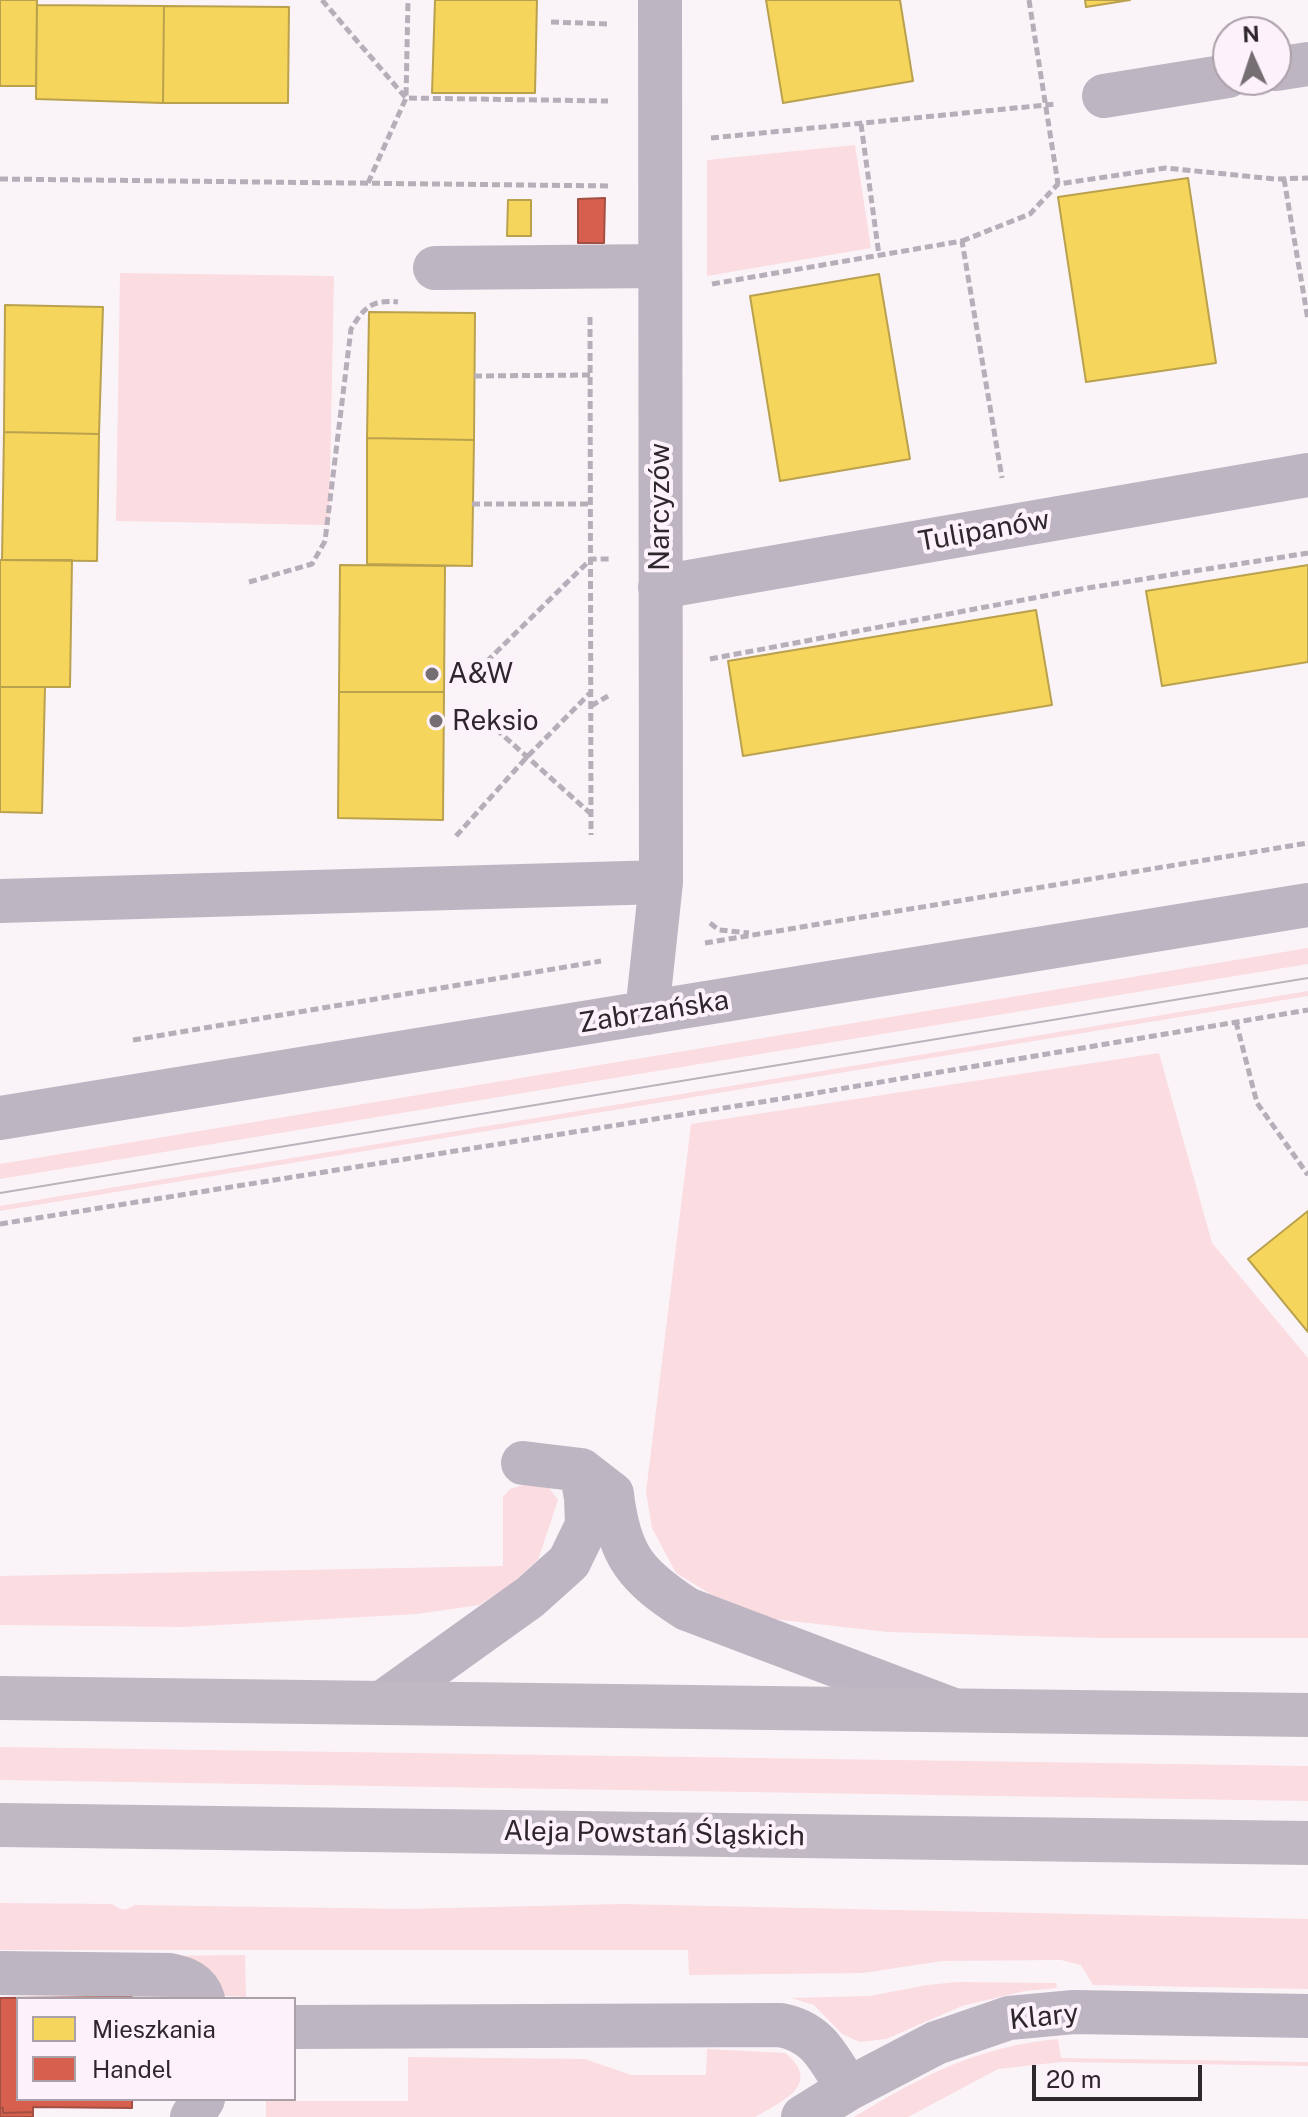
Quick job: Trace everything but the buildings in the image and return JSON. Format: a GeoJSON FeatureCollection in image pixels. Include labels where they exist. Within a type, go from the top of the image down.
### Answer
{"type":"FeatureCollection","features":[{"type":"Feature","properties":{"kind":"main road"},"geometry":{"type":"LineString","coordinates":[[0,1698],[1308,1715]]}},
{"type":"Feature","properties":{"kind":"main road","name":"Aleja Powstań Śląskich"},"geometry":{"type":"LineString","coordinates":[[0,1825],[1308,1843]]}},
{"type":"Feature","properties":{"kind":"street","name":"Narcyzów"},"geometry":{"type":"LineString","coordinates":[[647,1013],[661,882],[660,0]]}},
{"type":"Feature","properties":{"kind":"street"},"geometry":{"type":"LineString","coordinates":[[1104,96],[1212,79]]}},
{"type":"Feature","properties":{"kind":"street"},"geometry":{"type":"LineString","coordinates":[[435,268],[660,266]]}},
{"type":"Feature","properties":{"kind":"street","name":"Tulipanów"},"geometry":{"type":"LineString","coordinates":[[660,587],[1308,475]]}},
{"type":"Feature","properties":{"kind":"street"},"geometry":{"type":"LineString","coordinates":[[0,901],[661,882]]}},
{"type":"Feature","properties":{"kind":"street","name":"Zabrzańska"},"geometry":{"type":"LineString","coordinates":[[0,1118],[1308,905]]}},
{"type":"Feature","properties":{"kind":"street"},"geometry":{"type":"LineString","coordinates":[[523,1463],[593,1487],[615,1521],[628,1558],[654,1587],[687,1609],[953,1710]]}},
{"type":"Feature","properties":{"kind":"street"},"geometry":{"type":"LineString","coordinates":[[382,1703],[530,1597],[569,1562],[587,1525],[593,1487]]}},
{"type":"Feature","properties":{"kind":"street"},"geometry":{"type":"LineString","coordinates":[[0,1973],[170,1975],[196,1986],[202,1997]]}},
{"type":"Feature","properties":{"kind":"street","name":"Klary"},"geometry":{"type":"LineString","coordinates":[[803,2117],[848,2089],[936,2043],[983,2025],[1023,2016],[1074,2012],[1308,2016]]}},
{"type":"Feature","properties":{"kind":"street"},"geometry":{"type":"LineString","coordinates":[[296,2027],[780,2025],[797,2028],[810,2035],[823,2049],[848,2089]]}},
{"type":"Feature","properties":{"kind":"path"},"geometry":{"type":"LineString","coordinates":[[322,0],[406,98],[615,101]]}},
{"type":"Feature","properties":{"kind":"path"},"geometry":{"type":"LineString","coordinates":[[368,183],[406,98],[408,0]]}},
{"type":"Feature","properties":{"kind":"path"},"geometry":{"type":"LineString","coordinates":[[1029,0],[1058,184]]}},
{"type":"Feature","properties":{"kind":"path"},"geometry":{"type":"LineString","coordinates":[[551,22],[614,24]]}},
{"type":"Feature","properties":{"kind":"path"},"geometry":{"type":"LineString","coordinates":[[660,144],[1046,105],[1104,96]]}},
{"type":"Feature","properties":{"kind":"path"},"geometry":{"type":"LineString","coordinates":[[861,124],[879,255]]}},
{"type":"Feature","properties":{"kind":"path"},"geometry":{"type":"LineString","coordinates":[[698,287],[962,241],[1030,214],[1058,184],[1166,168],[1284,179],[1308,178]]}},
{"type":"Feature","properties":{"kind":"path"},"geometry":{"type":"LineString","coordinates":[[0,179],[614,186]]}},
{"type":"Feature","properties":{"kind":"path"},"geometry":{"type":"LineString","coordinates":[[1284,179],[1308,320]]}},
{"type":"Feature","properties":{"kind":"path"},"geometry":{"type":"LineString","coordinates":[[962,241],[1010,526]]}},
{"type":"Feature","properties":{"kind":"path"},"geometry":{"type":"LineString","coordinates":[[249,582],[312,564],[325,541],[351,329],[364,308],[384,300],[416,301],[426,290],[435,268]]}},
{"type":"Feature","properties":{"kind":"path"},"geometry":{"type":"LineString","coordinates":[[590,323],[591,883]]}},
{"type":"Feature","properties":{"kind":"path"},"geometry":{"type":"LineString","coordinates":[[474,376],[590,375]]}},
{"type":"Feature","properties":{"kind":"path"},"geometry":{"type":"LineString","coordinates":[[472,504],[591,504]]}},
{"type":"Feature","properties":{"kind":"path"},"geometry":{"type":"LineString","coordinates":[[709,659],[1081,589],[1308,553]]}},
{"type":"Feature","properties":{"kind":"path"},"geometry":{"type":"LineString","coordinates":[[478,670],[591,559]]}},
{"type":"Feature","properties":{"kind":"path"},"geometry":{"type":"LineString","coordinates":[[455,837],[591,692]]}},
{"type":"Feature","properties":{"kind":"path"},"geometry":{"type":"LineString","coordinates":[[478,713],[591,815]]}},
{"type":"Feature","properties":{"kind":"path"},"geometry":{"type":"LineString","coordinates":[[0,1224],[1308,1010]]}},
{"type":"Feature","properties":{"kind":"path"},"geometry":{"type":"LineString","coordinates":[[1236,1022],[1257,1103],[1308,1175]]}},
{"type":"Feature","properties":{"kind":"shaded area"},"geometry":{"type":"Polygon","coordinates":[[[855,145],[871,248],[707,276],[707,160],[855,145]]]}},
{"type":"Feature","properties":{"kind":"shaded area"},"geometry":{"type":"Polygon","coordinates":[[[120,273],[334,276],[329,525],[116,521],[120,273]]]}},
{"type":"Feature","properties":{"kind":"shaded area"},"geometry":{"type":"Polygon","coordinates":[[[1308,948],[1308,964],[0,1179],[0,1164],[1308,948]]]}},
{"type":"Feature","properties":{"kind":"shaded area"},"geometry":{"type":"Polygon","coordinates":[[[1308,991],[1308,996],[0,1211],[0,1206],[1308,991]]]}},
{"type":"Feature","properties":{"kind":"shaded area"},"geometry":{"type":"Polygon","coordinates":[[[1159,1053],[1212,1243],[1308,1358],[1308,1638],[1101,1638],[888,1632],[746,1616],[676,1573],[652,1528],[646,1492],[691,1124],[1159,1053]]]}},
{"type":"Feature","properties":{"kind":"shaded area"},"geometry":{"type":"Polygon","coordinates":[[[523,1485],[549,1488],[558,1500],[538,1560],[509,1586],[479,1605],[417,1614],[183,1627],[0,1625],[0,1576],[503,1566],[503,1497],[510,1489],[523,1485]]]}},
{"type":"Feature","properties":{"kind":"shaded area"},"geometry":{"type":"Polygon","coordinates":[[[0,1747],[1308,1766],[1308,1801],[0,1780],[0,1747]]]}},
{"type":"Feature","properties":{"kind":"shaded area"},"geometry":{"type":"Polygon","coordinates":[[[0,1903],[112,1904],[123,1909],[135,1905],[408,1909],[621,1904],[1308,1919],[1308,1989],[1093,1985],[1081,1965],[1061,1960],[942,1961],[863,1973],[689,1975],[688,1950],[0,1950],[0,1903]]]}},
{"type":"Feature","properties":{"kind":"shaded area"},"geometry":{"type":"Polygon","coordinates":[[[245,1955],[246,1997],[226,1996],[154,1956],[245,1955]]]}},
{"type":"Feature","properties":{"kind":"shaded area"},"geometry":{"type":"Polygon","coordinates":[[[957,1982],[1056,1983],[1057,1988],[1025,1991],[962,2006],[886,2039],[860,2042],[842,2034],[814,2005],[791,1998],[870,1996],[957,1982]]]}},
{"type":"Feature","properties":{"kind":"shaded area"},"geometry":{"type":"Polygon","coordinates":[[[1058,2039],[1061,2058],[1308,2062],[1308,2066],[1061,2062],[998,2069],[908,2117],[854,2117],[903,2088],[952,2065],[1002,2048],[1058,2039]]]}},
{"type":"Feature","properties":{"kind":"shaded area"},"geometry":{"type":"Polygon","coordinates":[[[707,2049],[785,2053],[796,2064],[800,2083],[786,2098],[755,2117],[266,2117],[266,2101],[408,2101],[408,2057],[585,2059],[631,2075],[706,2075],[707,2049]]]}},
{"type":"Feature","properties":{"kind":"tram line"},"geometry":{"type":"LineString","coordinates":[[0,1193],[1308,978]]}},
{"type":"Feature","properties":{"kind":"place","name":"A&W"},"geometry":{"type":"Point","coordinates":[432,674]}},
{"type":"Feature","properties":{"kind":"place","name":"Reksio"},"geometry":{"type":"Point","coordinates":[436,721]}}]}
